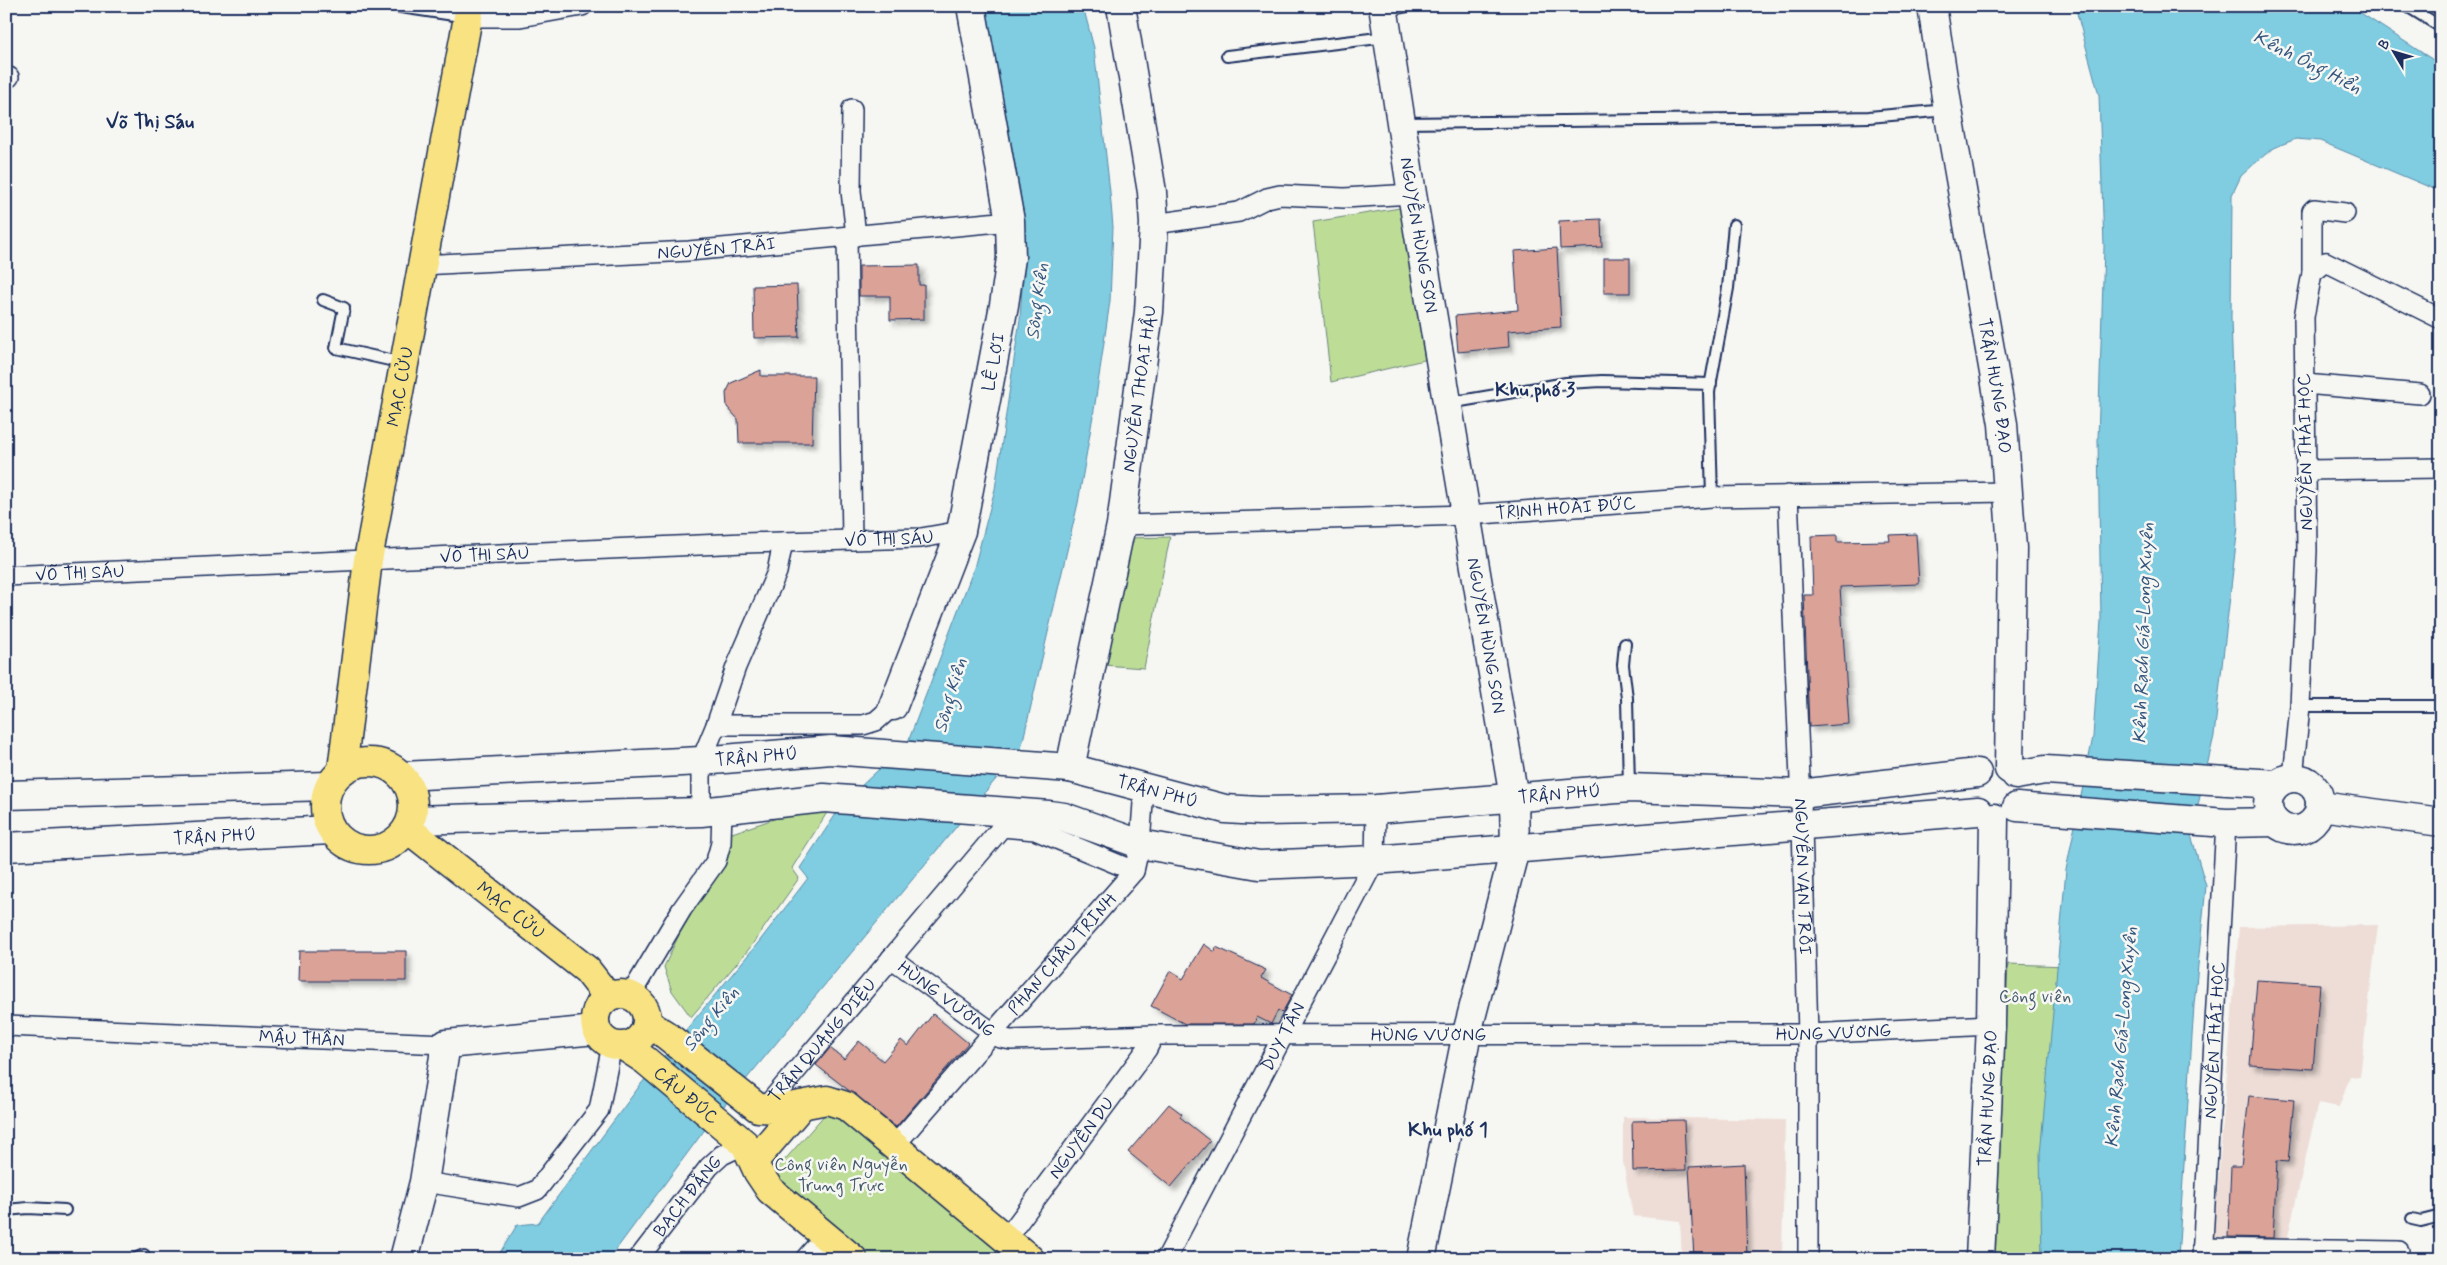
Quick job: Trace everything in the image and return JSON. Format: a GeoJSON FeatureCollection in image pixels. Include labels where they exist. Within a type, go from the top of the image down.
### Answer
{"type":"FeatureCollection","features":[{"type":"Feature","properties":{"kind":"main road","name":"LÊ LỢI"},"geometry":{"type":"LineString","coordinates":[[893,706],[961,531],[1004,305],[1011,251],[1010,221],[971,6]]}},
{"type":"Feature","properties":{"kind":"main road","name":"NGUYỄN THOẠI HẦU"},"geometry":{"type":"LineString","coordinates":[[1058,766],[1121,525],[1149,312],[1154,224],[1149,165],[1121,6]]}},
{"type":"Feature","properties":{"kind":"main road","name":"TRẦN HƯNG ĐẠO"},"geometry":{"type":"LineString","coordinates":[[1932,6],[1948,110],[2003,424],[2012,548],[2013,772]]}},
{"type":"Feature","properties":{"kind":"main road","name":"MẠC CỬU"},"geometry":{"type":"LineString","coordinates":[[336,778],[368,560],[468,12]]}},
{"type":"Feature","properties":{"kind":"main road","name":"NGUYỄN HÙNG SƠN"},"geometry":{"type":"LineString","coordinates":[[1391,15],[1402,123],[1412,194],[1514,798],[1515,849],[1467,1033],[1421,1259]]}},
{"type":"Feature","properties":{"kind":"main road","name":"TRẦN PHÚ"},"geometry":{"type":"LineString","coordinates":[[403,776],[700,761],[831,750],[1058,766],[1225,809],[1376,809],[1629,788],[1800,794],[1977,773]]}},
{"type":"Feature","properties":{"kind":"main road"},"geometry":{"type":"LineString","coordinates":[[6,795],[336,778],[363,761],[385,763],[403,776],[411,790],[414,805],[410,824],[396,842],[379,850],[361,850],[344,843],[332,830],[324,808],[336,778]]}},
{"type":"Feature","properties":{"kind":"main road"},"geometry":{"type":"LineString","coordinates":[[410,824],[711,810],[824,798],[1049,814],[1064,817],[1140,844],[1259,865],[1375,860],[2006,811],[2226,823],[2275,822],[2290,829],[2298,829],[2313,821],[2320,806],[2316,789],[2302,779],[2274,782],[2045,770],[2013,772],[1992,765],[1977,773],[1972,780],[1970,796],[2006,811]]}},
{"type":"Feature","properties":{"kind":"main road"},"geometry":{"type":"LineString","coordinates":[[2006,811],[2022,791],[2013,772]]}},
{"type":"Feature","properties":{"kind":"main road"},"geometry":{"type":"LineString","coordinates":[[2274,782],[2269,799],[2270,815],[2275,822]]}},
{"type":"Feature","properties":{"kind":"main road"},"geometry":{"type":"LineString","coordinates":[[2320,806],[2441,822]]}},
{"type":"Feature","properties":{"kind":"main road","name":"TRẦN HƯNG ĐẠO"},"geometry":{"type":"LineString","coordinates":[[1980,1259],[1991,1026],[2006,811]]}},
{"type":"Feature","properties":{"kind":"main road","name":"MẠC CỬU"},"geometry":{"type":"LineString","coordinates":[[410,824],[619,996],[642,1004],[657,1029]]}},
{"type":"Feature","properties":{"kind":"main road","name":"TRẦN PHÚ"},"geometry":{"type":"LineString","coordinates":[[6,847],[332,830]]}},
{"type":"Feature","properties":{"kind":"main road"},"geometry":{"type":"LineString","coordinates":[[619,996],[602,1002],[595,1015],[620,1045],[638,1041],[646,1030],[657,1029]]}},
{"type":"Feature","properties":{"kind":"main road","name":"CẦU ĐÚC"},"geometry":{"type":"LineString","coordinates":[[657,1029],[761,1108]]}},
{"type":"Feature","properties":{"kind":"main road"},"geometry":{"type":"LineString","coordinates":[[404,1259],[424,1182],[446,1044]]}},
{"type":"Feature","properties":{"kind":"main road","name":"MẬU THÂN"},"geometry":{"type":"LineString","coordinates":[[446,1044],[620,1045]]}},
{"type":"Feature","properties":{"kind":"main road","name":"CẦU ĐÚC"},"geometry":{"type":"LineString","coordinates":[[620,1045],[749,1152]]}},
{"type":"Feature","properties":{"kind":"main road"},"geometry":{"type":"LineString","coordinates":[[761,1108],[780,1109],[827,1100],[838,1102],[895,1145],[1030,1259]]}},
{"type":"Feature","properties":{"kind":"main road"},"geometry":{"type":"LineString","coordinates":[[802,1105],[749,1152],[758,1172],[770,1190],[852,1259]]}},
{"type":"Feature","properties":{"kind":"street"},"geometry":{"type":"LineString","coordinates":[[468,12],[520,17],[582,6]]}},
{"type":"Feature","properties":{"kind":"street"},"geometry":{"type":"LineString","coordinates":[[852,108],[852,540]]}},
{"type":"Feature","properties":{"kind":"street"},"geometry":{"type":"LineString","coordinates":[[1154,224],[1238,212],[1267,198],[1280,195],[1344,198],[1412,194]]}},
{"type":"Feature","properties":{"kind":"street","name":"NGUYỄN THÁI HỌC"},"geometry":{"type":"LineString","coordinates":[[2274,782],[2300,706],[2307,550],[2304,316],[2312,273],[2312,211],[2314,209],[2345,213]]}},
{"type":"Feature","properties":{"kind":"street","name":"NGUYỄN TRÃI"},"geometry":{"type":"LineString","coordinates":[[422,265],[689,251],[1010,221]]}},
{"type":"Feature","properties":{"kind":"street"},"geometry":{"type":"LineString","coordinates":[[2312,273],[2326,262],[2441,319]]}},
{"type":"Feature","properties":{"kind":"street"},"geometry":{"type":"LineString","coordinates":[[2304,384],[2420,394]]}},
{"type":"Feature","properties":{"kind":"street"},"geometry":{"type":"LineString","coordinates":[[2306,470],[2441,468]]}},
{"type":"Feature","properties":{"kind":"street","name":"TRỊNH HOÀI ĐỨC"},"geometry":{"type":"LineString","coordinates":[[1121,525],[1467,515],[1712,498],[1788,495],[2009,492]]}},
{"type":"Feature","properties":{"kind":"street","name":"NGUYỄN VĂN TRỖI"},"geometry":{"type":"LineString","coordinates":[[1788,495],[1802,827],[1808,1034],[1808,1259]]}},
{"type":"Feature","properties":{"kind":"street","name":"VÕ THỊ SÁU"},"geometry":{"type":"LineString","coordinates":[[6,576],[783,542],[922,538],[961,531]]}},
{"type":"Feature","properties":{"kind":"street"},"geometry":{"type":"LineString","coordinates":[[619,996],[716,861],[721,843],[711,810],[700,761],[716,725],[736,667],[777,572],[783,542]]}},
{"type":"Feature","properties":{"kind":"street"},"geometry":{"type":"LineString","coordinates":[[716,725],[863,725],[876,721],[893,706]]}},
{"type":"Feature","properties":{"kind":"street","name":"PHAN CHÂU TRINH"},"geometry":{"type":"LineString","coordinates":[[895,1145],[1134,871],[1140,844],[1144,789]]}},
{"type":"Feature","properties":{"kind":"street","name":"DUY TÂN"},"geometry":{"type":"LineString","coordinates":[[1166,1259],[1284,1037],[1375,860],[1376,809]]}},
{"type":"Feature","properties":{"kind":"street","name":"NGUYỄN THÁI HỌC"},"geometry":{"type":"LineString","coordinates":[[2202,1253],[2226,823]]}},
{"type":"Feature","properties":{"kind":"street","name":"TRẦN QUANG DIỆU"},"geometry":{"type":"LineString","coordinates":[[761,1108],[1002,827],[1035,830],[1134,871]]}},
{"type":"Feature","properties":{"kind":"street","name":"HÙNG VƯƠNG"},"geometry":{"type":"LineString","coordinates":[[891,958],[1000,1038],[1011,1040],[1154,1035],[1284,1037],[1467,1033],[1808,1034],[1991,1026]]}},
{"type":"Feature","properties":{"kind":"street","name":"MẬU THÂN"},"geometry":{"type":"LineString","coordinates":[[6,1026],[446,1044]]}},
{"type":"Feature","properties":{"kind":"street","name":"NGUYỄN DU"},"geometry":{"type":"LineString","coordinates":[[1006,1238],[1147,1049],[1154,1035]]}},
{"type":"Feature","properties":{"kind":"street"},"geometry":{"type":"LineString","coordinates":[[424,1182],[519,1196],[537,1190],[599,1110],[620,1045]]}},
{"type":"Feature","properties":{"kind":"street","name":"BẠCH ĐẰNG"},"geometry":{"type":"LineString","coordinates":[[638,1259],[710,1166],[722,1155],[749,1152]]}},
{"type":"Feature","properties":{"kind":"street"},"geometry":{"type":"LineString","coordinates":[[805,1259],[825,1236]]}},
{"type":"Feature","properties":{"kind":"street"},"geometry":{"type":"LineString","coordinates":[[2202,1253],[2400,1251]]}},
{"type":"Feature","properties":{"kind":"lane"},"geometry":{"type":"LineString","coordinates":[[394,6],[468,12]]}},
{"type":"Feature","properties":{"kind":"lane"},"geometry":{"type":"LineString","coordinates":[[2406,6],[2441,27]]}},
{"type":"Feature","properties":{"kind":"lane"},"geometry":{"type":"LineString","coordinates":[[1227,56],[1391,15]]}},
{"type":"Feature","properties":{"kind":"lane"},"geometry":{"type":"LineString","coordinates":[[1402,123],[1870,117],[1948,110]]}},
{"type":"Feature","properties":{"kind":"lane"},"geometry":{"type":"LineString","coordinates":[[1712,498],[1710,384],[1728,288],[1734,225]]}},
{"type":"Feature","properties":{"kind":"lane"},"geometry":{"type":"LineString","coordinates":[[324,300],[344,308],[336,348],[404,363]]}},
{"type":"Feature","properties":{"kind":"lane"},"geometry":{"type":"LineString","coordinates":[[1448,403],[1566,383],[1602,381],[1710,384]]}},
{"type":"Feature","properties":{"kind":"lane"},"geometry":{"type":"LineString","coordinates":[[1625,644],[1623,665],[1627,698],[1629,788]]}},
{"type":"Feature","properties":{"kind":"lane"},"geometry":{"type":"LineString","coordinates":[[2300,706],[2441,706]]}},
{"type":"Feature","properties":{"kind":"lane"},"geometry":{"type":"LineString","coordinates":[[6,1210],[28,1208],[65,1210]]}},
{"type":"Feature","properties":{"kind":"lane"},"geometry":{"type":"LineString","coordinates":[[2412,1219],[2421,1221],[2441,1216]]}},
{"type":"Feature","properties":{"kind":"shaded area"},"geometry":{"type":"Polygon","coordinates":[[[2378,925],[2360,1077],[2350,1076],[2339,1107],[2318,1103],[2286,1245],[2213,1243],[2239,927],[2378,925]]]}},
{"type":"Feature","properties":{"kind":"shaded area"},"geometry":{"type":"Polygon","coordinates":[[[1623,1117],[1785,1120],[1782,1259],[1682,1259],[1680,1221],[1633,1216],[1623,1162],[1623,1117]]]}},
{"type":"Feature","properties":{"kind":"green space"},"geometry":{"type":"Polygon","coordinates":[[[1400,208],[1428,359],[1331,382],[1313,222],[1400,208]]]}},
{"type":"Feature","properties":{"kind":"green space"},"geometry":{"type":"Polygon","coordinates":[[[1170,537],[1144,668],[1103,665],[1126,538],[1170,537]]]}},
{"type":"Feature","properties":{"kind":"green space"},"geometry":{"type":"Polygon","coordinates":[[[807,808],[828,811],[792,868],[799,878],[749,949],[691,1017],[672,991],[664,967],[684,924],[713,878],[732,833],[807,808]]]}},
{"type":"Feature","properties":{"kind":"green space","name":"Công viên"},"geometry":{"type":"Polygon","coordinates":[[[2008,964],[2067,966],[2051,1259],[1995,1259],[2008,964]]]}},
{"type":"Feature","properties":{"kind":"green space","name":"Công viên Nguyễn Trung Trực"},"geometry":{"type":"Polygon","coordinates":[[[834,1109],[1016,1259],[865,1259],[777,1187],[774,1172],[828,1111],[834,1109]]]}},
{"type":"Feature","properties":{"kind":"water","name":"Sông Kiên"},"geometry":{"type":"Polygon","coordinates":[[[985,6],[1083,6],[1094,48],[1113,227],[1110,301],[1078,503],[1021,749],[709,1124],[609,1259],[496,1259],[517,1225],[538,1223],[641,1084],[758,943],[808,878],[800,868],[844,802],[908,742],[974,568],[995,489],[1020,319],[1025,240],[1020,191],[985,6]]]}},
{"type":"Feature","properties":{"kind":"water"},"geometry":{"type":"Polygon","coordinates":[[[2075,6],[2350,6],[2441,65],[2441,192],[2320,141],[2296,139],[2273,148],[2253,165],[2241,176],[2232,195],[2231,319],[2238,526],[2214,736],[2191,835],[2206,886],[2194,1005],[2178,1259],[2042,1259],[2040,1154],[2066,870],[2093,737],[2101,620],[2098,440],[2104,247],[2099,95],[2075,6]]]}},
{"type":"Feature","properties":{"kind":"building"},"geometry":{"type":"Polygon","coordinates":[[[1601,219],[1602,247],[1560,249],[1559,221],[1601,219]]]}},
{"type":"Feature","properties":{"kind":"building"},"geometry":{"type":"Polygon","coordinates":[[[1557,248],[1561,327],[1508,331],[1509,347],[1458,352],[1455,316],[1518,310],[1514,251],[1557,248]]]}},
{"type":"Feature","properties":{"kind":"building"},"geometry":{"type":"Polygon","coordinates":[[[1604,258],[1630,258],[1630,293],[1604,293],[1604,258]]]}},
{"type":"Feature","properties":{"kind":"building"},"geometry":{"type":"Polygon","coordinates":[[[919,265],[919,285],[924,285],[924,319],[890,320],[890,296],[859,296],[859,266],[919,265]]]}},
{"type":"Feature","properties":{"kind":"building"},"geometry":{"type":"Polygon","coordinates":[[[797,285],[799,337],[754,338],[753,286],[797,285]]]}},
{"type":"Feature","properties":{"kind":"building"},"geometry":{"type":"Polygon","coordinates":[[[761,370],[761,376],[814,376],[812,443],[739,443],[738,419],[727,407],[726,393],[731,383],[761,370]]]}},
{"type":"Feature","properties":{"kind":"building"},"geometry":{"type":"Polygon","coordinates":[[[1916,534],[1919,584],[1840,587],[1849,724],[1809,727],[1804,595],[1813,595],[1811,536],[1837,535],[1837,542],[1890,541],[1889,535],[1916,534]]]}},
{"type":"Feature","properties":{"kind":"building"},"geometry":{"type":"Polygon","coordinates":[[[1204,944],[1215,952],[1216,947],[1266,970],[1261,978],[1292,995],[1282,1013],[1278,1010],[1271,1024],[1257,1017],[1254,1024],[1185,1024],[1151,1006],[1170,971],[1183,979],[1204,944]]]}},
{"type":"Feature","properties":{"kind":"building"},"geometry":{"type":"Polygon","coordinates":[[[299,951],[406,951],[406,981],[298,981],[299,951]]]}},
{"type":"Feature","properties":{"kind":"building"},"geometry":{"type":"Polygon","coordinates":[[[2257,980],[2320,984],[2313,1069],[2250,1065],[2257,980]]]}},
{"type":"Feature","properties":{"kind":"building"},"geometry":{"type":"Polygon","coordinates":[[[933,1014],[968,1043],[896,1127],[816,1065],[830,1048],[844,1059],[859,1041],[883,1061],[901,1040],[908,1046],[933,1014]]]}},
{"type":"Feature","properties":{"kind":"building"},"geometry":{"type":"Polygon","coordinates":[[[2249,1096],[2294,1100],[2288,1162],[2277,1161],[2273,1238],[2228,1237],[2231,1166],[2241,1166],[2249,1096]]]}},
{"type":"Feature","properties":{"kind":"building"},"geometry":{"type":"Polygon","coordinates":[[[1169,1104],[1182,1114],[1180,1117],[1210,1141],[1171,1187],[1128,1152],[1169,1104]]]}},
{"type":"Feature","properties":{"kind":"building"},"geometry":{"type":"Polygon","coordinates":[[[1684,1120],[1686,1170],[1633,1171],[1632,1121],[1684,1120]]]}},
{"type":"Feature","properties":{"kind":"building"},"geometry":{"type":"Polygon","coordinates":[[[1744,1164],[1747,1259],[1694,1259],[1689,1167],[1744,1164]]]}},
{"type":"Feature","properties":{"kind":"district","name":"Võ Thị Sáu"},"geometry":{"type":"Point","coordinates":[150,121]}},
{"type":"Feature","properties":{"kind":"district","name":"Khu phố 3"},"geometry":{"type":"Point","coordinates":[1535,389]}},
{"type":"Feature","properties":{"kind":"district","name":"Khu phố 1"},"geometry":{"type":"Point","coordinates":[1448,1129]}},
{"type":"Feature","properties":{"kind":"water label","name":"Kênh Ông Hiển"},"geometry":{"type":"Point","coordinates":[2308,61]}},
{"type":"Feature","properties":{"kind":"water label","name":"Kênh Rạch Giá-Long Xuyên"},"geometry":{"type":"Point","coordinates":[2142,633]}},
{"type":"Feature","properties":{"kind":"water label","name":"Kênh Rạch Giá-Long Xuyên"},"geometry":{"type":"Point","coordinates":[2120,1037]}}]}
